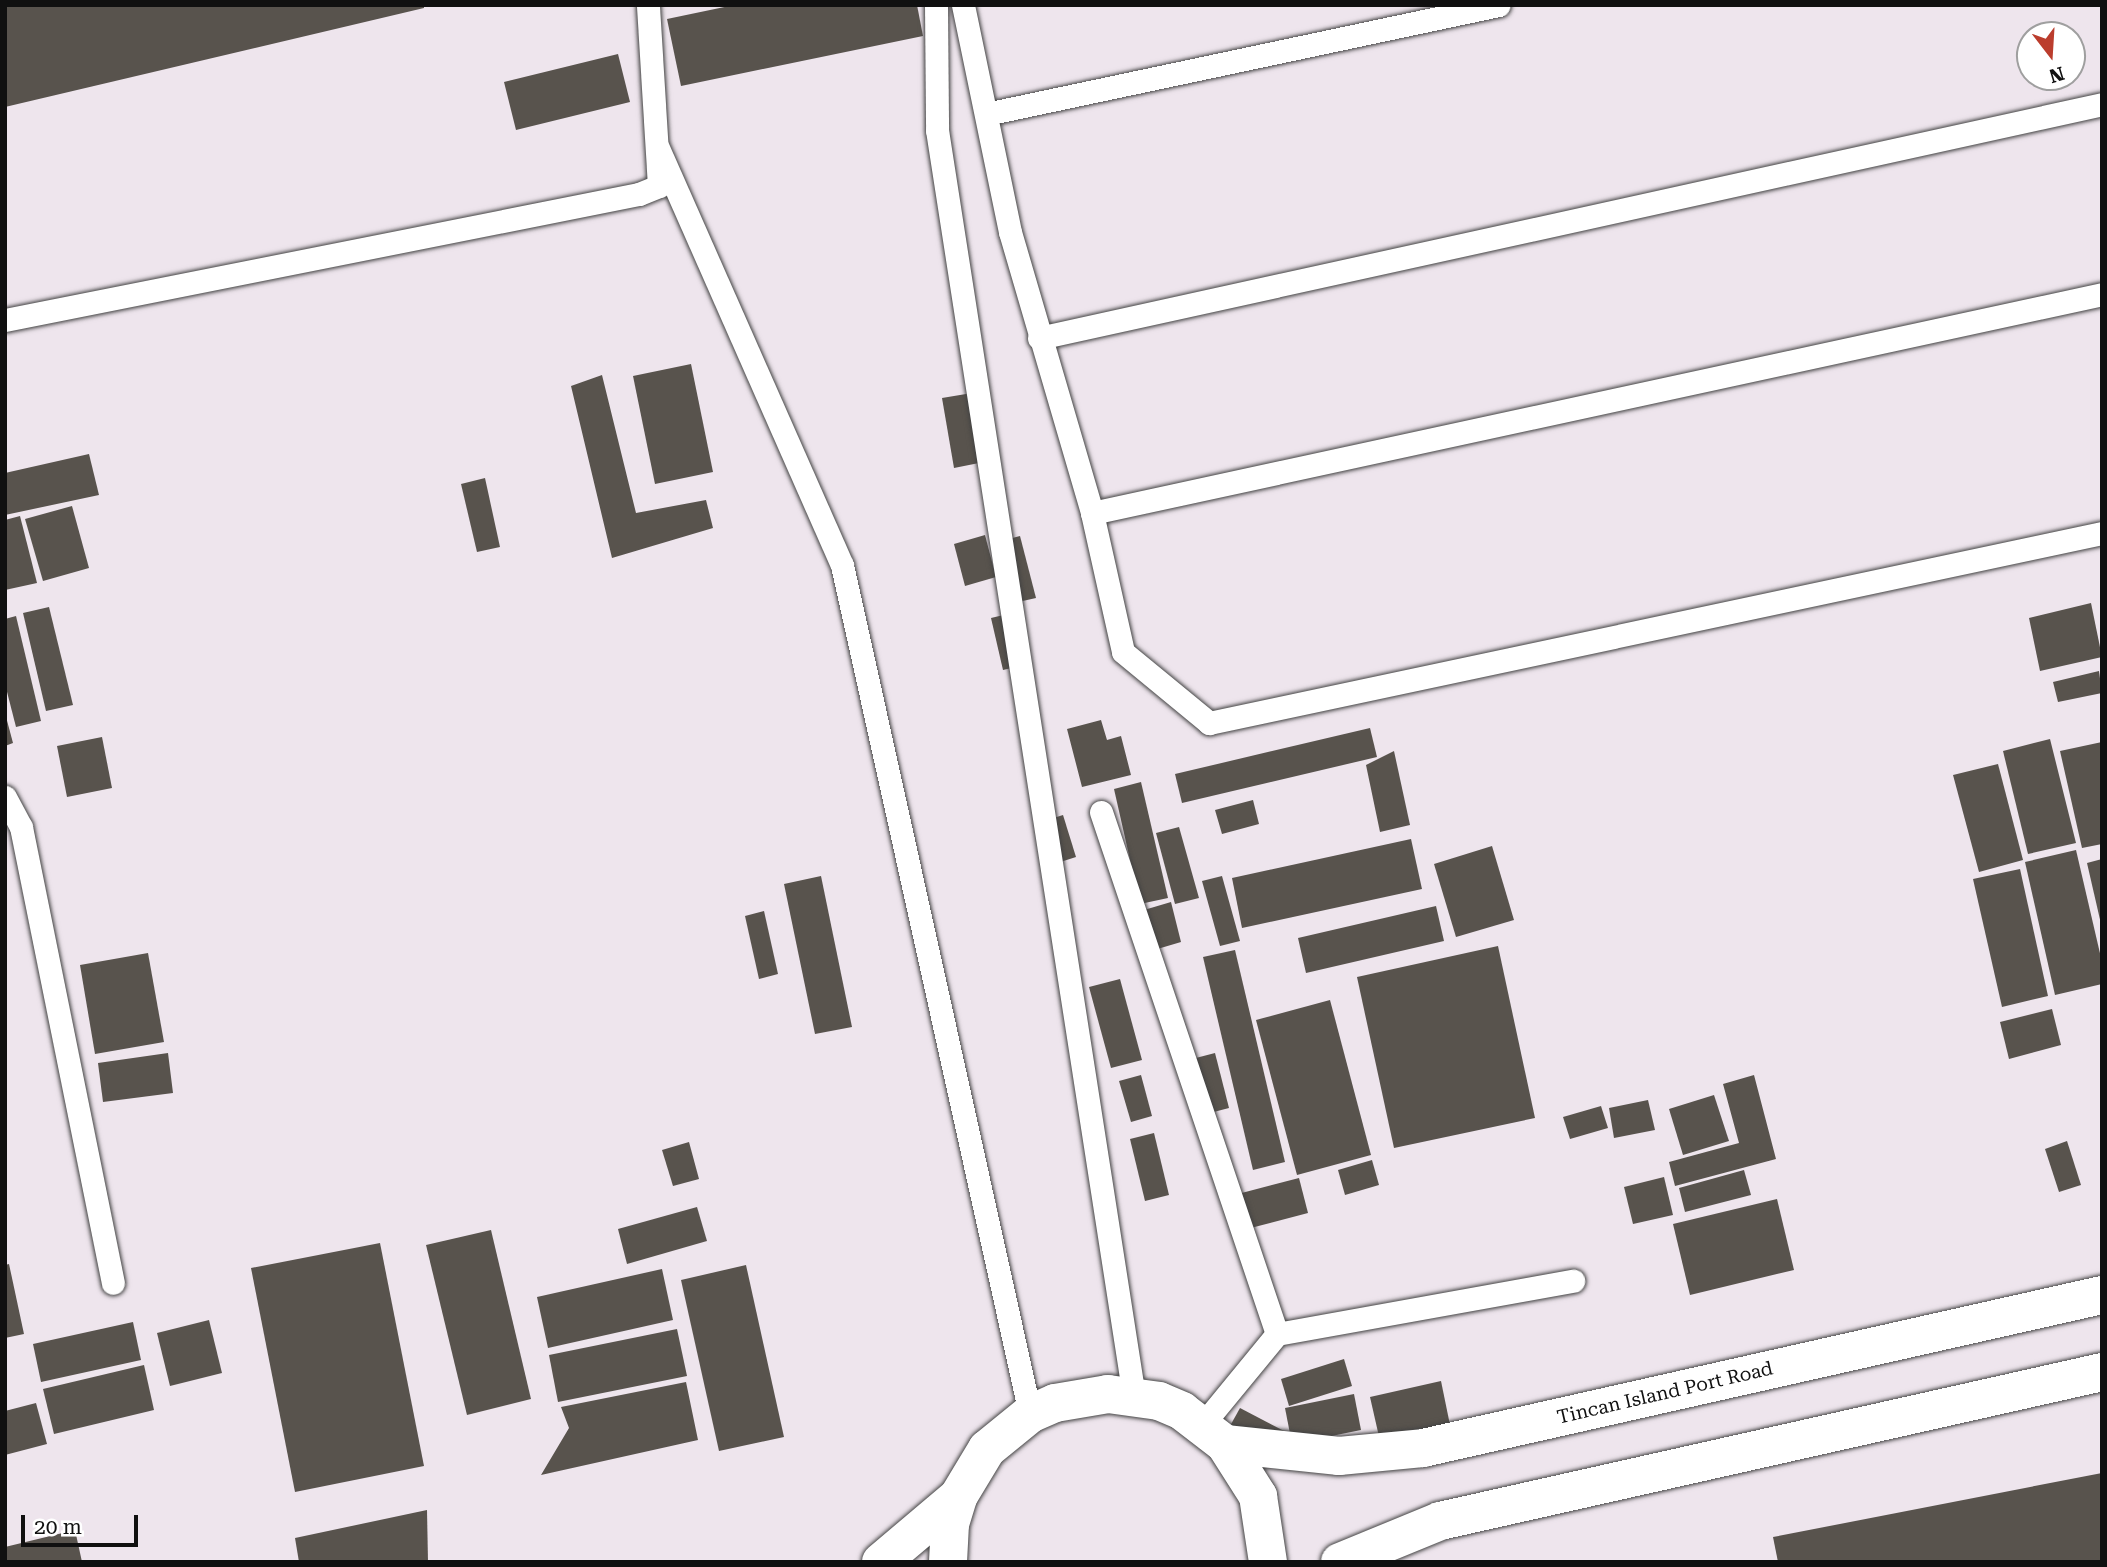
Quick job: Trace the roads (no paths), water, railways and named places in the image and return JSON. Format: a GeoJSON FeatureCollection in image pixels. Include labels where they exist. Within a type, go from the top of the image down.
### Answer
{"type":"FeatureCollection","features":[{"type":"Feature","properties":{"kind":"street","name":"Tincan Island Port Road"},"geometry":{"type":"LineString","coordinates":[[1214,1434],[1339,1456],[1423,1448],[2102,1295]]}},
{"type":"Feature","properties":{"kind":"street"},"geometry":{"type":"LineString","coordinates":[[1340,1562],[1440,1521],[2102,1372]]}},
{"type":"Feature","properties":{"kind":"street"},"geometry":{"type":"LineString","coordinates":[[948,1562],[950,1524],[958,1497],[987,1449],[1030,1414],[1081,1396],[1134,1396],[1170,1406],[1214,1434],[1258,1496],[1268,1562]]}},
{"type":"Feature","properties":{"kind":"street"},"geometry":{"type":"LineString","coordinates":[[881,1562],[958,1497]]}},
{"type":"Feature","properties":{"kind":"lane"},"geometry":{"type":"LineString","coordinates":[[5,320],[639,194],[659,186],[648,5]]}},
{"type":"Feature","properties":{"kind":"lane"},"geometry":{"type":"LineString","coordinates":[[936,5],[937,130],[1134,1396]]}},
{"type":"Feature","properties":{"kind":"lane"},"geometry":{"type":"LineString","coordinates":[[963,5],[1010,232],[1039,338],[1093,513],[1124,652],[1209,723],[2102,533]]}},
{"type":"Feature","properties":{"kind":"lane"},"geometry":{"type":"LineString","coordinates":[[986,114],[1499,5]]}},
{"type":"Feature","properties":{"kind":"lane"},"geometry":{"type":"LineString","coordinates":[[1039,338],[2102,104]]}},
{"type":"Feature","properties":{"kind":"lane"},"geometry":{"type":"LineString","coordinates":[[658,148],[842,565],[1030,1414]]}},
{"type":"Feature","properties":{"kind":"lane"},"geometry":{"type":"LineString","coordinates":[[1093,513],[2102,294]]}},
{"type":"Feature","properties":{"kind":"lane"},"geometry":{"type":"LineString","coordinates":[[5,797],[21,827],[113,1283]]}},
{"type":"Feature","properties":{"kind":"lane"},"geometry":{"type":"LineString","coordinates":[[1101,812],[1277,1334]]}},
{"type":"Feature","properties":{"kind":"lane"},"geometry":{"type":"LineString","coordinates":[[1214,1434],[1277,1334],[1573,1281]]}}]}
